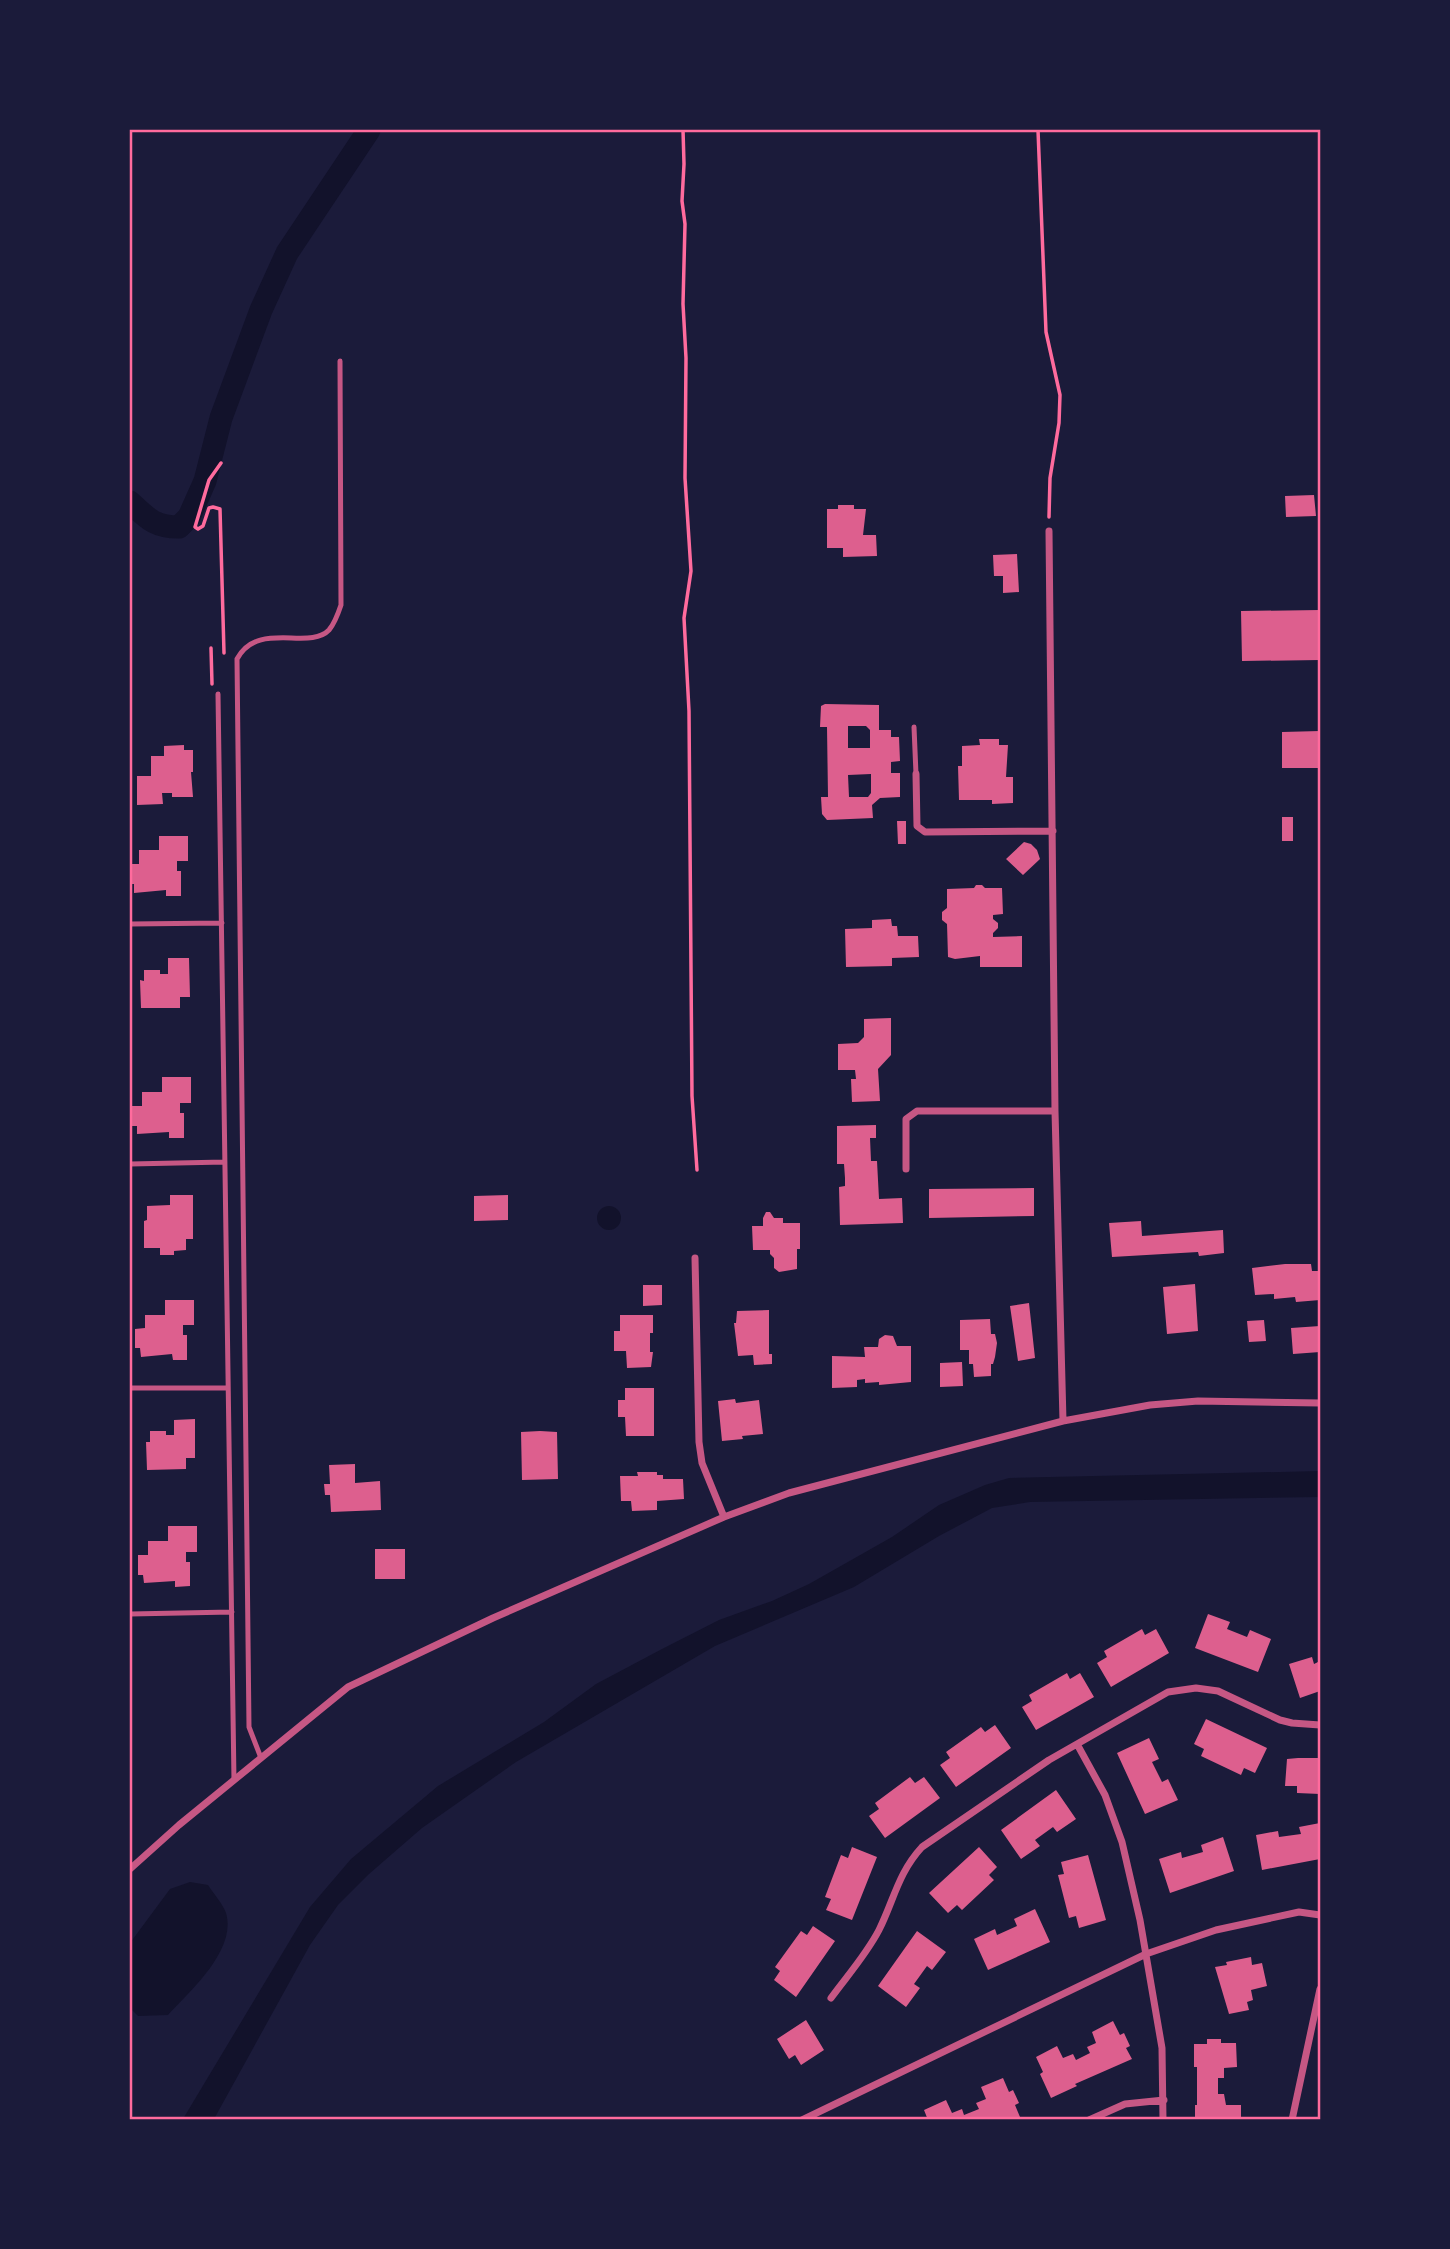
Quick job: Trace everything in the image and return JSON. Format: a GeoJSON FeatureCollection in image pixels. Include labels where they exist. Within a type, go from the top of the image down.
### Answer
{"type":"FeatureCollection","features":[{"type":"Feature","properties":{"kind":"street"},"geometry":{"type":"LineString","coordinates":[[1049,531],[1055,1111],[1063,1421]]}},
{"type":"Feature","properties":{"kind":"street"},"geometry":{"type":"LineString","coordinates":[[916,774],[917,827],[925,832],[1053,831]]}},
{"type":"Feature","properties":{"kind":"street"},"geometry":{"type":"LineString","coordinates":[[906,1169],[906,1119],[917,1111],[1055,1111]]}},
{"type":"Feature","properties":{"kind":"street"},"geometry":{"type":"LineString","coordinates":[[695,1258],[699,1442],[702,1463],[724,1517]]}},
{"type":"Feature","properties":{"kind":"street"},"geometry":{"type":"LineString","coordinates":[[130,1869],[178,1825],[348,1687],[493,1618],[724,1517],[789,1493],[1063,1421],[1150,1405],[1198,1401],[1321,1403]]}},
{"type":"Feature","properties":{"kind":"street"},"geometry":{"type":"LineString","coordinates":[[831,1998],[879,1930],[901,1875],[922,1847],[1005,1789],[1168,1692],[1187,1688],[1218,1691],[1268,1715],[1292,1723],[1321,1725]]}},
{"type":"Feature","properties":{"kind":"street"},"geometry":{"type":"LineString","coordinates":[[1077,1744],[1105,1795],[1122,1842],[1146,1954],[1161,2048],[1163,2119]]}},
{"type":"Feature","properties":{"kind":"street"},"geometry":{"type":"LineString","coordinates":[[802,2119],[1146,1954],[1216,1930],[1299,1912],[1321,1915]]}},
{"type":"Feature","properties":{"kind":"street"},"geometry":{"type":"LineString","coordinates":[[1292,2119],[1321,1989]]}},
{"type":"Feature","properties":{"kind":"street"},"geometry":{"type":"LineString","coordinates":[[1089,2119],[1125,2104],[1164,2100]]}},
{"type":"Feature","properties":{"kind":"lane"},"geometry":{"type":"LineString","coordinates":[[261,1759],[249,1727],[237,659],[243,648],[255,642],[315,637],[327,632],[341,605],[340,361]]}},
{"type":"Feature","properties":{"kind":"lane"},"geometry":{"type":"LineString","coordinates":[[218,694],[234,1781]]}},
{"type":"Feature","properties":{"kind":"lane"},"geometry":{"type":"LineString","coordinates":[[914,727],[916,774]]}},
{"type":"Feature","properties":{"kind":"lane"},"geometry":{"type":"LineString","coordinates":[[130,924],[222,923]]}},
{"type":"Feature","properties":{"kind":"lane"},"geometry":{"type":"LineString","coordinates":[[130,1164],[225,1162]]}},
{"type":"Feature","properties":{"kind":"lane"},"geometry":{"type":"LineString","coordinates":[[130,1388],[228,1388]]}},
{"type":"Feature","properties":{"kind":"lane"},"geometry":{"type":"LineString","coordinates":[[130,1614],[232,1612]]}},
{"type":"Feature","properties":{"kind":"path"},"geometry":{"type":"LineString","coordinates":[[683,130],[685,478],[691,571],[684,618],[689,711],[692,1096],[697,1170]]}},
{"type":"Feature","properties":{"kind":"path"},"geometry":{"type":"LineString","coordinates":[[1038,130],[1046,332],[1060,395],[1059,423],[1050,478],[1049,531]]}},
{"type":"Feature","properties":{"kind":"path"},"geometry":{"type":"LineString","coordinates":[[220,463],[209,480],[195,527],[200,529],[203,526],[209,508],[220,509],[224,663]]}},
{"type":"Feature","properties":{"kind":"path"},"geometry":{"type":"LineString","coordinates":[[211,648],[212,691],[218,694]]}},
{"type":"Feature","properties":{"kind":"shaded area"},"geometry":{"type":"Polygon","coordinates":[[[609,1206],[617,1210],[621,1218],[617,1226],[609,1230],[601,1226],[597,1218],[601,1210],[609,1206]]]}},
{"type":"Feature","properties":{"kind":"shaded area"},"geometry":{"type":"Polygon","coordinates":[[[1320,1471],[1320,1497],[1030,1502],[992,1508],[854,1587],[715,1646],[516,1762],[422,1828],[369,1874],[338,1905],[310,1945],[214,2119],[183,2119],[310,1907],[351,1859],[438,1786],[544,1722],[596,1684],[719,1620],[809,1584],[892,1537],[939,1505],[985,1485],[1009,1478],[1320,1471]]]}},
{"type":"Feature","properties":{"kind":"shaded area"},"geometry":{"type":"Polygon","coordinates":[[[190,1882],[208,1885],[223,1906],[228,1927],[225,1941],[199,1982],[168,2015],[138,2016],[130,2008],[130,1943],[170,1889],[190,1882]]]}},
{"type":"Feature","properties":{"kind":"building"},"geometry":{"type":"Polygon","coordinates":[[[1314,495],[1316,516],[1286,517],[1285,496],[1314,495]]]}},
{"type":"Feature","properties":{"kind":"building"},"geometry":{"type":"Polygon","coordinates":[[[838,505],[854,505],[854,509],[866,509],[863,535],[876,535],[877,556],[843,557],[843,548],[827,548],[827,509],[838,509],[838,505]]]}},
{"type":"Feature","properties":{"kind":"building"},"geometry":{"type":"Polygon","coordinates":[[[1017,554],[1019,592],[1003,593],[1003,576],[994,576],[993,555],[1017,554]]]}},
{"type":"Feature","properties":{"kind":"building"},"geometry":{"type":"Polygon","coordinates":[[[1320,610],[1320,660],[1242,661],[1241,611],[1320,610]]]}},
{"type":"Feature","properties":{"kind":"building"},"geometry":{"type":"Polygon","coordinates":[[[879,705],[879,730],[891,730],[891,737],[899,737],[900,761],[891,762],[891,773],[900,773],[900,797],[880,798],[872,805],[873,818],[827,820],[822,814],[821,797],[828,797],[827,727],[820,727],[821,706],[879,705]],[[848,726],[848,748],[870,748],[870,730],[866,726],[848,726]],[[871,774],[848,775],[849,797],[868,797],[871,793],[871,774]]]}},
{"type":"Feature","properties":{"kind":"building"},"geometry":{"type":"Polygon","coordinates":[[[1320,731],[1320,768],[1282,768],[1282,732],[1320,731]]]}},
{"type":"Feature","properties":{"kind":"building"},"geometry":{"type":"Polygon","coordinates":[[[979,739],[999,739],[999,745],[1008,745],[1006,777],[1013,777],[1013,803],[992,804],[992,800],[959,800],[958,766],[962,766],[962,746],[980,745],[979,739]]]}},
{"type":"Feature","properties":{"kind":"building"},"geometry":{"type":"Polygon","coordinates":[[[184,745],[184,750],[193,750],[193,797],[172,797],[172,793],[162,793],[163,804],[137,805],[137,776],[151,776],[151,756],[164,756],[164,746],[184,745]]]}},
{"type":"Feature","properties":{"kind":"building"},"geometry":{"type":"Polygon","coordinates":[[[1282,817],[1293,817],[1293,841],[1282,841],[1282,817]]]}},
{"type":"Feature","properties":{"kind":"building"},"geometry":{"type":"Polygon","coordinates":[[[897,821],[906,821],[906,844],[898,844],[897,821]]]}},
{"type":"Feature","properties":{"kind":"building"},"geometry":{"type":"Polygon","coordinates":[[[159,836],[188,836],[188,861],[177,861],[177,871],[181,871],[181,896],[166,896],[166,890],[134,893],[134,884],[130,884],[130,864],[139,864],[139,850],[159,850],[159,836]]]}},
{"type":"Feature","properties":{"kind":"building"},"geometry":{"type":"Polygon","coordinates":[[[1024,842],[1037,850],[1040,859],[1023,875],[1006,859],[1024,842]]]}},
{"type":"Feature","properties":{"kind":"building"},"geometry":{"type":"Polygon","coordinates":[[[976,885],[1002,888],[1003,914],[993,915],[998,928],[993,937],[1022,936],[1022,967],[980,967],[980,956],[955,959],[948,957],[947,924],[942,920],[942,912],[947,908],[947,889],[974,888],[976,885]]]}},
{"type":"Feature","properties":{"kind":"building"},"geometry":{"type":"Polygon","coordinates":[[[891,919],[892,926],[897,926],[898,936],[918,936],[919,957],[892,958],[892,966],[846,967],[845,929],[872,928],[872,920],[891,919]]]}},
{"type":"Feature","properties":{"kind":"building"},"geometry":{"type":"Polygon","coordinates":[[[168,958],[189,958],[190,997],[180,997],[180,1008],[141,1008],[140,980],[144,981],[144,970],[160,970],[160,974],[168,974],[168,958]]]}},
{"type":"Feature","properties":{"kind":"building"},"geometry":{"type":"Polygon","coordinates":[[[891,1018],[891,1055],[878,1069],[880,1101],[852,1102],[851,1079],[856,1079],[855,1070],[838,1070],[838,1044],[858,1043],[864,1037],[864,1019],[891,1018]]]}},
{"type":"Feature","properties":{"kind":"building"},"geometry":{"type":"Polygon","coordinates":[[[162,1077],[191,1077],[191,1103],[180,1103],[180,1113],[184,1113],[184,1138],[169,1138],[169,1132],[137,1134],[137,1126],[132,1126],[132,1106],[142,1106],[142,1092],[162,1092],[162,1077]]]}},
{"type":"Feature","properties":{"kind":"building"},"geometry":{"type":"Polygon","coordinates":[[[876,1125],[876,1138],[870,1138],[871,1161],[877,1161],[879,1199],[902,1198],[903,1223],[840,1225],[839,1187],[845,1186],[845,1178],[844,1164],[837,1164],[837,1126],[876,1125]]]}},
{"type":"Feature","properties":{"kind":"building"},"geometry":{"type":"Polygon","coordinates":[[[1034,1188],[1034,1216],[929,1218],[929,1189],[1034,1188]]]}},
{"type":"Feature","properties":{"kind":"building"},"geometry":{"type":"Polygon","coordinates":[[[170,1195],[193,1195],[193,1239],[186,1239],[186,1250],[174,1251],[174,1255],[160,1255],[160,1248],[144,1248],[144,1221],[147,1220],[147,1206],[170,1205],[170,1195]]]}},
{"type":"Feature","properties":{"kind":"building"},"geometry":{"type":"Polygon","coordinates":[[[508,1195],[508,1220],[474,1221],[474,1196],[508,1195]]]}},
{"type":"Feature","properties":{"kind":"building"},"geometry":{"type":"Polygon","coordinates":[[[766,1212],[770,1212],[774,1218],[783,1218],[783,1223],[800,1223],[797,1269],[779,1272],[774,1268],[774,1258],[770,1250],[753,1250],[752,1226],[763,1226],[766,1212]]]}},
{"type":"Feature","properties":{"kind":"building"},"geometry":{"type":"Polygon","coordinates":[[[1141,1221],[1142,1236],[1223,1230],[1224,1253],[1199,1256],[1198,1252],[1112,1257],[1109,1223],[1141,1221]]]}},
{"type":"Feature","properties":{"kind":"building"},"geometry":{"type":"Polygon","coordinates":[[[1311,1264],[1312,1271],[1320,1271],[1320,1300],[1296,1302],[1295,1297],[1274,1299],[1274,1294],[1255,1295],[1252,1268],[1311,1264]]]}},
{"type":"Feature","properties":{"kind":"building"},"geometry":{"type":"Polygon","coordinates":[[[1195,1284],[1198,1331],[1167,1334],[1163,1287],[1195,1284]]]}},
{"type":"Feature","properties":{"kind":"building"},"geometry":{"type":"Polygon","coordinates":[[[643,1285],[662,1285],[662,1305],[643,1306],[643,1285]]]}},
{"type":"Feature","properties":{"kind":"building"},"geometry":{"type":"Polygon","coordinates":[[[165,1300],[194,1300],[194,1325],[183,1325],[183,1335],[187,1335],[187,1360],[173,1360],[172,1354],[141,1357],[140,1348],[135,1348],[135,1329],[145,1328],[145,1315],[165,1315],[165,1300]]]}},
{"type":"Feature","properties":{"kind":"building"},"geometry":{"type":"Polygon","coordinates":[[[1029,1303],[1035,1358],[1018,1361],[1010,1306],[1029,1303]]]}},
{"type":"Feature","properties":{"kind":"building"},"geometry":{"type":"Polygon","coordinates":[[[769,1310],[769,1354],[772,1354],[772,1364],[754,1365],[753,1355],[738,1356],[734,1323],[737,1311],[769,1310]]]}},
{"type":"Feature","properties":{"kind":"building"},"geometry":{"type":"Polygon","coordinates":[[[620,1315],[653,1315],[653,1333],[650,1333],[650,1352],[653,1352],[651,1367],[627,1368],[626,1351],[614,1351],[614,1331],[620,1331],[620,1315]]]}},
{"type":"Feature","properties":{"kind":"building"},"geometry":{"type":"Polygon","coordinates":[[[990,1319],[991,1334],[995,1334],[997,1343],[991,1364],[991,1376],[974,1377],[973,1364],[969,1364],[969,1350],[960,1350],[960,1320],[990,1319]]]}},
{"type":"Feature","properties":{"kind":"building"},"geometry":{"type":"Polygon","coordinates":[[[1264,1320],[1266,1341],[1249,1342],[1247,1321],[1264,1320]]]}},
{"type":"Feature","properties":{"kind":"building"},"geometry":{"type":"Polygon","coordinates":[[[1320,1326],[1320,1352],[1293,1354],[1291,1328],[1320,1326]]]}},
{"type":"Feature","properties":{"kind":"building"},"geometry":{"type":"Polygon","coordinates":[[[885,1335],[893,1336],[897,1346],[911,1346],[911,1382],[879,1385],[879,1382],[865,1383],[865,1379],[857,1380],[857,1387],[832,1388],[832,1356],[865,1357],[864,1347],[878,1347],[879,1339],[885,1335]]]}},
{"type":"Feature","properties":{"kind":"building"},"geometry":{"type":"Polygon","coordinates":[[[962,1362],[963,1386],[940,1387],[940,1363],[962,1362]]]}},
{"type":"Feature","properties":{"kind":"building"},"geometry":{"type":"Polygon","coordinates":[[[625,1388],[654,1388],[654,1436],[626,1436],[625,1417],[618,1417],[618,1400],[625,1400],[625,1388]]]}},
{"type":"Feature","properties":{"kind":"building"},"geometry":{"type":"Polygon","coordinates":[[[735,1399],[736,1403],[759,1400],[763,1434],[722,1441],[718,1401],[735,1399]]]}},
{"type":"Feature","properties":{"kind":"building"},"geometry":{"type":"Polygon","coordinates":[[[195,1419],[195,1458],[186,1458],[186,1469],[147,1470],[146,1442],[150,1442],[150,1431],[166,1431],[166,1435],[174,1435],[174,1420],[195,1419]]]}},
{"type":"Feature","properties":{"kind":"building"},"geometry":{"type":"Polygon","coordinates":[[[521,1432],[557,1432],[558,1479],[522,1480],[521,1432]]]}},
{"type":"Feature","properties":{"kind":"building"},"geometry":{"type":"Polygon","coordinates":[[[355,1464],[355,1483],[380,1481],[381,1510],[331,1512],[330,1495],[325,1495],[324,1484],[330,1484],[329,1465],[355,1464]]]}},
{"type":"Feature","properties":{"kind":"building"},"geometry":{"type":"Polygon","coordinates":[[[637,1472],[657,1472],[657,1475],[663,1475],[663,1479],[683,1479],[684,1499],[657,1501],[657,1510],[632,1511],[631,1501],[621,1501],[620,1476],[638,1476],[637,1472]]]}},
{"type":"Feature","properties":{"kind":"building"},"geometry":{"type":"Polygon","coordinates":[[[168,1526],[197,1526],[197,1552],[186,1552],[186,1562],[190,1562],[190,1586],[175,1587],[175,1581],[144,1583],[143,1575],[138,1575],[138,1555],[148,1555],[148,1541],[168,1541],[168,1526]]]}},
{"type":"Feature","properties":{"kind":"building"},"geometry":{"type":"Polygon","coordinates":[[[375,1549],[405,1549],[405,1579],[375,1579],[375,1549]]]}},
{"type":"Feature","properties":{"kind":"building"},"geometry":{"type":"Polygon","coordinates":[[[1208,1614],[1230,1622],[1227,1629],[1247,1637],[1250,1630],[1271,1639],[1258,1672],[1195,1648],[1208,1614]]]}},
{"type":"Feature","properties":{"kind":"building"},"geometry":{"type":"Polygon","coordinates":[[[1142,1629],[1145,1635],[1156,1629],[1169,1653],[1111,1687],[1097,1663],[1107,1657],[1104,1651],[1142,1629]]]}},
{"type":"Feature","properties":{"kind":"building"},"geometry":{"type":"Polygon","coordinates":[[[1312,1657],[1314,1664],[1320,1661],[1320,1691],[1300,1698],[1289,1664],[1312,1657]]]}},
{"type":"Feature","properties":{"kind":"building"},"geometry":{"type":"Polygon","coordinates":[[[1067,1673],[1070,1679],[1080,1673],[1094,1697],[1036,1730],[1022,1707],[1032,1701],[1029,1695],[1067,1673]]]}},
{"type":"Feature","properties":{"kind":"building"},"geometry":{"type":"Polygon","coordinates":[[[1206,1719],[1267,1748],[1255,1773],[1244,1768],[1241,1775],[1201,1756],[1204,1749],[1194,1744],[1206,1719]]]}},
{"type":"Feature","properties":{"kind":"building"},"geometry":{"type":"Polygon","coordinates":[[[995,1725],[1011,1748],[956,1787],[940,1765],[950,1758],[946,1752],[981,1727],[985,1732],[995,1725]]]}},
{"type":"Feature","properties":{"kind":"building"},"geometry":{"type":"Polygon","coordinates":[[[1149,1738],[1159,1759],[1152,1762],[1162,1782],[1168,1779],[1178,1800],[1145,1814],[1117,1753],[1149,1738]]]}},
{"type":"Feature","properties":{"kind":"building"},"geometry":{"type":"Polygon","coordinates":[[[1320,1758],[1320,1794],[1297,1793],[1297,1786],[1285,1786],[1287,1759],[1320,1758]]]}},
{"type":"Feature","properties":{"kind":"building"},"geometry":{"type":"Polygon","coordinates":[[[910,1777],[915,1783],[924,1777],[940,1798],[885,1838],[869,1816],[879,1809],[875,1803],[910,1777]]]}},
{"type":"Feature","properties":{"kind":"building"},"geometry":{"type":"Polygon","coordinates":[[[1056,1790],[1076,1819],[1057,1832],[1053,1827],[1035,1840],[1040,1846],[1021,1859],[1001,1830],[1056,1790]]]}},
{"type":"Feature","properties":{"kind":"building"},"geometry":{"type":"Polygon","coordinates":[[[1320,1823],[1320,1859],[1262,1870],[1256,1835],[1278,1831],[1279,1837],[1301,1834],[1299,1827],[1320,1823]]]}},
{"type":"Feature","properties":{"kind":"building"},"geometry":{"type":"Polygon","coordinates":[[[1223,1837],[1234,1871],[1170,1893],[1159,1859],[1181,1852],[1182,1858],[1203,1852],[1201,1845],[1223,1837]]]}},
{"type":"Feature","properties":{"kind":"building"},"geometry":{"type":"Polygon","coordinates":[[[852,1847],[877,1857],[852,1920],[826,1910],[831,1899],[825,1897],[841,1855],[848,1858],[852,1847]]]}},
{"type":"Feature","properties":{"kind":"building"},"geometry":{"type":"Polygon","coordinates":[[[979,1847],[997,1867],[989,1875],[994,1880],[962,1910],[957,1905],[948,1913],[929,1893],[979,1847]]]}},
{"type":"Feature","properties":{"kind":"building"},"geometry":{"type":"Polygon","coordinates":[[[1088,1855],[1106,1920],[1079,1928],[1076,1916],[1069,1918],[1058,1875],[1064,1874],[1061,1862],[1088,1855]]]}},
{"type":"Feature","properties":{"kind":"building"},"geometry":{"type":"Polygon","coordinates":[[[1035,1909],[1050,1942],[988,1970],[974,1939],[995,1929],[997,1935],[1017,1926],[1014,1919],[1035,1909]]]}},
{"type":"Feature","properties":{"kind":"building"},"geometry":{"type":"Polygon","coordinates":[[[813,1926],[835,1941],[796,1997],[774,1980],[780,1971],[775,1967],[801,1931],[807,1935],[813,1926]]]}},
{"type":"Feature","properties":{"kind":"building"},"geometry":{"type":"Polygon","coordinates":[[[917,1931],[946,1952],[932,1970],[927,1966],[914,1984],[920,1988],[906,2007],[878,1986],[917,1931]]]}},
{"type":"Feature","properties":{"kind":"building"},"geometry":{"type":"Polygon","coordinates":[[[1251,1957],[1252,1965],[1262,1963],[1267,1986],[1251,1990],[1253,2000],[1247,2002],[1249,2010],[1229,2014],[1215,1967],[1251,1957]]]}},
{"type":"Feature","properties":{"kind":"building"},"geometry":{"type":"Polygon","coordinates":[[[806,2020],[824,2050],[801,2065],[795,2055],[789,2059],[777,2039],[806,2020]]]}},
{"type":"Feature","properties":{"kind":"building"},"geometry":{"type":"Polygon","coordinates":[[[1113,2021],[1120,2035],[1124,2033],[1130,2046],[1126,2048],[1132,2059],[1075,2084],[1077,2086],[1051,2098],[1036,2057],[1057,2046],[1063,2058],[1073,2054],[1076,2060],[1090,2053],[1087,2047],[1096,2043],[1092,2032],[1113,2021]]]}},
{"type":"Feature","properties":{"kind":"building"},"geometry":{"type":"Polygon","coordinates":[[[1207,2039],[1236,2043],[1237,2067],[1224,2068],[1224,2078],[1218,2078],[1218,2094],[1224,2094],[1226,2105],[1241,2105],[1241,2120],[1195,2120],[1197,2067],[1194,2067],[1194,2044],[1207,2044],[1207,2039]]]}},
{"type":"Feature","properties":{"kind":"building"},"geometry":{"type":"Polygon","coordinates":[[[1003,2078],[1009,2092],[1013,2090],[1019,2103],[1015,2105],[1020,2117],[1015,2120],[928,2120],[924,2110],[946,2100],[952,2113],[962,2109],[964,2115],[979,2109],[976,2103],[986,2099],[981,2087],[1003,2078]]]}},
{"type":"Feature","properties":{"kind":"waterway"},"geometry":{"type":"LineString","coordinates":[[130,502],[146,517],[163,525],[179,527],[189,517],[205,481],[221,418],[261,310],[287,253],[369,130]]}}]}
